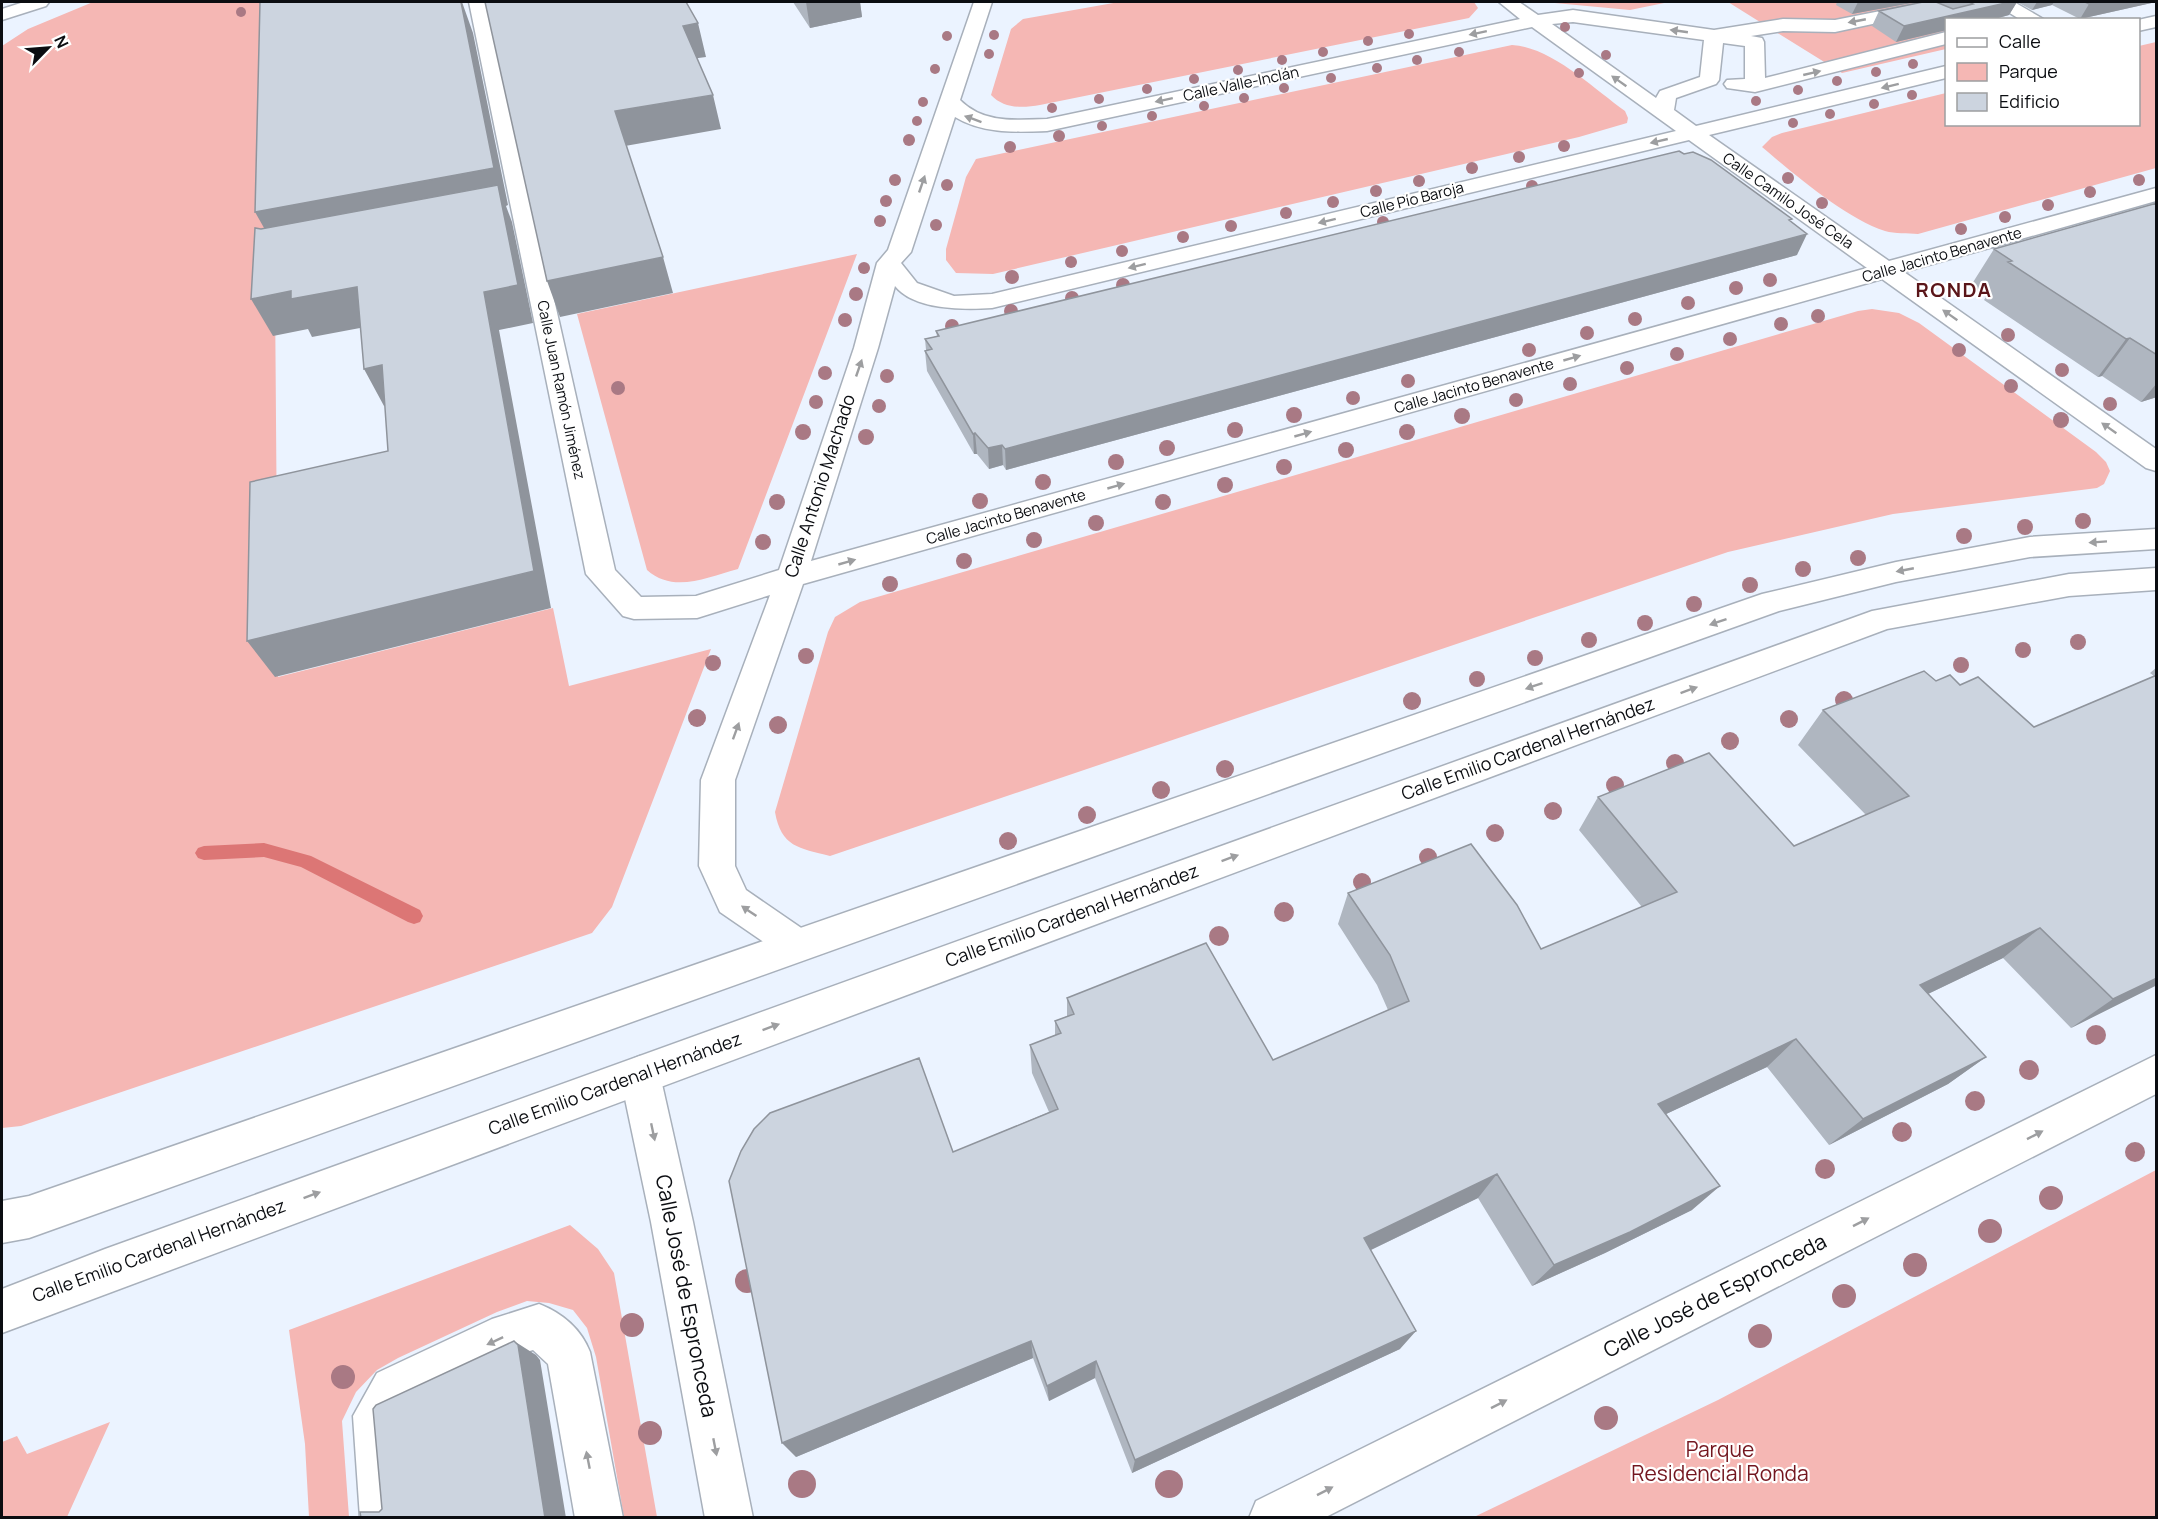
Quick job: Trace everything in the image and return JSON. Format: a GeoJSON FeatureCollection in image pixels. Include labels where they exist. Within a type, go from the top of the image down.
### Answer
{"type":"FeatureCollection","features":[{"type":"Feature","properties":{"kind":"main road"},"geometry":{"type":"LineString","coordinates":[[2,15],[40,2]]}},
{"type":"Feature","properties":{"kind":"main road","name":"Calle Juan Ramón Jiménez"},"geometry":{"type":"LineString","coordinates":[[478,2],[512,213],[601,574],[634,608],[697,607],[791,578]]}},
{"type":"Feature","properties":{"kind":"main road","name":"Calle Antonio Machado"},"geometry":{"type":"LineString","coordinates":[[797,945],[733,901],[717,866],[718,780],[791,578],[866,348],[889,263],[899,252],[951,103],[983,2]]}},
{"type":"Feature","properties":{"kind":"main road","name":"Calle Camilo José Cela"},"geometry":{"type":"LineString","coordinates":[[1508,2],[2157,462]]}},
{"type":"Feature","properties":{"kind":"main road"},"geometry":{"type":"LineString","coordinates":[[2001,2],[2032,18]]}},
{"type":"Feature","properties":{"kind":"main road"},"geometry":{"type":"LineString","coordinates":[[1709,80],[1714,36],[1783,26],[1835,26],[1926,8],[1948,18]]}},
{"type":"Feature","properties":{"kind":"main road","name":"Calle Valle-Inclán"},"geometry":{"type":"LineString","coordinates":[[951,103],[959,113],[974,120],[1006,127],[1047,125],[1535,21],[1573,16],[1755,42],[1755,86]]}},
{"type":"Feature","properties":{"kind":"main road"},"geometry":{"type":"LineString","coordinates":[[2140,26],[2157,21]]}},
{"type":"Feature","properties":{"kind":"main road"},"geometry":{"type":"LineString","coordinates":[[1663,112],[1666,95],[1709,80],[1755,86],[1858,63],[1945,39]]}},
{"type":"Feature","properties":{"kind":"main road","name":"Calle Pío Baroja"},"geometry":{"type":"LineString","coordinates":[[889,263],[909,288],[952,303],[992,301],[1945,72]]}},
{"type":"Feature","properties":{"kind":"main road","name":"Calle Jacinto Benavente"},"geometry":{"type":"LineString","coordinates":[[791,578],[2157,194]]}},
{"type":"Feature","properties":{"kind":"main road"},"geometry":{"type":"LineString","coordinates":[[2,1222],[29,1217],[1773,603],[1896,572],[2030,547],[2157,539]]}},
{"type":"Feature","properties":{"kind":"main road","name":"Calle Emilio Cardenal Hernández"},"geometry":{"type":"LineString","coordinates":[[2,1311],[27,1299],[1883,619],[2069,585],[2157,579]]}},
{"type":"Feature","properties":{"kind":"main road","name":"Calle José de Espronceda"},"geometry":{"type":"LineString","coordinates":[[1273,1518],[2157,1074]]}},
{"type":"Feature","properties":{"kind":"main road","name":"Calle José de Espronceda"},"geometry":{"type":"LineString","coordinates":[[640,1075],[672,1222],[729,1518]]}},
{"type":"Feature","properties":{"kind":"main road"},"geometry":{"type":"LineString","coordinates":[[384,1518],[376,1416],[393,1389],[508,1335],[539,1326],[568,1352],[599,1518]]}},
{"type":"Feature","properties":{"kind":"green space"},"geometry":{"type":"Polygon","coordinates":[[[93,2],[284,2],[274,162],[278,677],[553,608],[569,686],[711,649],[612,907],[592,933],[21,1126],[2,1128],[2,46],[28,29],[93,2]]]}},
{"type":"Feature","properties":{"kind":"green space"},"geometry":{"type":"Polygon","coordinates":[[[1119,2],[1474,2],[1478,8],[1469,18],[1040,105],[1020,107],[1008,105],[991,95],[1011,29],[1023,19],[1119,2]]]}},
{"type":"Feature","properties":{"kind":"green space"},"geometry":{"type":"Polygon","coordinates":[[[1544,2],[1669,2],[1630,10],[1544,2]]]}},
{"type":"Feature","properties":{"kind":"green space"},"geometry":{"type":"Polygon","coordinates":[[[1728,2],[1961,2],[1993,18],[1945,18],[1945,49],[1842,73],[1728,2]]]}},
{"type":"Feature","properties":{"kind":"green space"},"geometry":{"type":"Polygon","coordinates":[[[2156,42],[2156,168],[1918,234],[1885,231],[1853,216],[1820,194],[1762,147],[1772,137],[1782,133],[1945,93],[1945,126],[2140,126],[2140,46],[2156,42]]]}},
{"type":"Feature","properties":{"kind":"green space"},"geometry":{"type":"Polygon","coordinates":[[[1512,45],[1527,47],[1542,53],[1571,70],[1625,111],[1628,118],[1627,123],[1579,137],[993,274],[956,273],[946,260],[946,249],[966,177],[976,159],[1512,45]]]}},
{"type":"Feature","properties":{"kind":"green space"},"geometry":{"type":"Polygon","coordinates":[[[857,254],[738,569],[691,582],[668,581],[657,577],[647,570],[577,314],[857,254]]]}},
{"type":"Feature","properties":{"kind":"green space"},"geometry":{"type":"Polygon","coordinates":[[[1872,309],[1899,313],[1919,323],[2096,452],[2106,462],[2110,471],[2104,484],[2097,488],[1893,514],[1728,552],[830,856],[801,848],[793,844],[782,833],[775,812],[828,632],[835,617],[860,602],[1858,311],[1872,309]]]}},
{"type":"Feature","properties":{"kind":"green space","name":"Parque Residencial Ronda"},"geometry":{"type":"Polygon","coordinates":[[[2156,1170],[2156,1517],[1474,1517],[1718,1400],[2156,1170]]]}},
{"type":"Feature","properties":{"kind":"green space"},"geometry":{"type":"Polygon","coordinates":[[[570,1225],[598,1249],[614,1273],[657,1517],[624,1517],[596,1357],[587,1328],[573,1310],[549,1303],[527,1301],[497,1312],[377,1370],[356,1392],[342,1421],[349,1517],[309,1517],[305,1444],[289,1330],[570,1225]]]}},
{"type":"Feature","properties":{"kind":"green space"},"geometry":{"type":"Polygon","coordinates":[[[110,1422],[67,1517],[2,1517],[2,1442],[17,1436],[27,1454],[110,1422]]]}},
{"type":"Feature","properties":{"kind":"building"},"geometry":{"type":"Polygon","coordinates":[[[260,2],[461,2],[494,168],[255,212],[260,2]]]}},
{"type":"Feature","properties":{"kind":"building"},"geometry":{"type":"Polygon","coordinates":[[[485,2],[686,2],[698,23],[683,26],[713,95],[615,111],[663,257],[547,281],[485,2]]]}},
{"type":"Feature","properties":{"kind":"building"},"geometry":{"type":"Polygon","coordinates":[[[1923,2],[1936,2],[1953,9],[1973,4],[1969,2],[2010,2],[1904,26],[1879,11],[1923,2]]]}},
{"type":"Feature","properties":{"kind":"building"},"geometry":{"type":"Polygon","coordinates":[[[1679,151],[1684,154],[1693,152],[1711,160],[1792,219],[1789,220],[1807,234],[1005,449],[1002,445],[988,448],[975,433],[973,434],[925,351],[932,349],[925,339],[939,336],[936,331],[1679,151]]]}},
{"type":"Feature","properties":{"kind":"building"},"geometry":{"type":"Polygon","coordinates":[[[498,185],[518,285],[484,292],[534,571],[247,641],[250,482],[388,451],[382,365],[364,369],[357,287],[291,299],[291,291],[251,299],[255,228],[261,229],[498,185]]]}},
{"type":"Feature","properties":{"kind":"building"},"geometry":{"type":"Polygon","coordinates":[[[2157,203],[2157,355],[2130,338],[2126,339],[2008,262],[2012,261],[1994,249],[2157,203]]]}},
{"type":"Feature","properties":{"kind":"building"},"geometry":{"type":"Polygon","coordinates":[[[1924,671],[1936,681],[1950,675],[1960,685],[1978,677],[2034,727],[2157,675],[2157,978],[2113,999],[2040,928],[1920,985],[1986,1057],[1863,1119],[1796,1039],[1658,1104],[1720,1186],[1630,1232],[1554,1265],[1497,1174],[1364,1238],[1416,1331],[1135,1460],[1096,1361],[1047,1386],[1031,1341],[782,1443],[729,1181],[741,1151],[754,1129],[770,1113],[919,1058],[953,1152],[1058,1109],[1030,1045],[1061,1033],[1055,1021],[1074,1014],[1067,998],[1206,943],[1273,1060],[1409,1001],[1390,955],[1348,893],[1471,844],[1517,905],[1541,949],[1677,892],[1598,797],[1709,753],[1794,846],[1909,796],[1823,710],[1924,671]]]}},
{"type":"Feature","properties":{"kind":"building"},"geometry":{"type":"Polygon","coordinates":[[[514,1341],[518,1345],[545,1518],[361,1518],[360,1512],[379,1512],[382,1509],[373,1409],[376,1405],[514,1341]]]}},
{"type":"Feature","properties":{"kind":"waterway"},"geometry":{"type":"LineString","coordinates":[[204,853],[264,850],[305,861],[414,916]]}},
{"type":"Feature","properties":{"kind":"district","name":"RONDA"},"geometry":{"type":"Point","coordinates":[1954,290]}}]}
